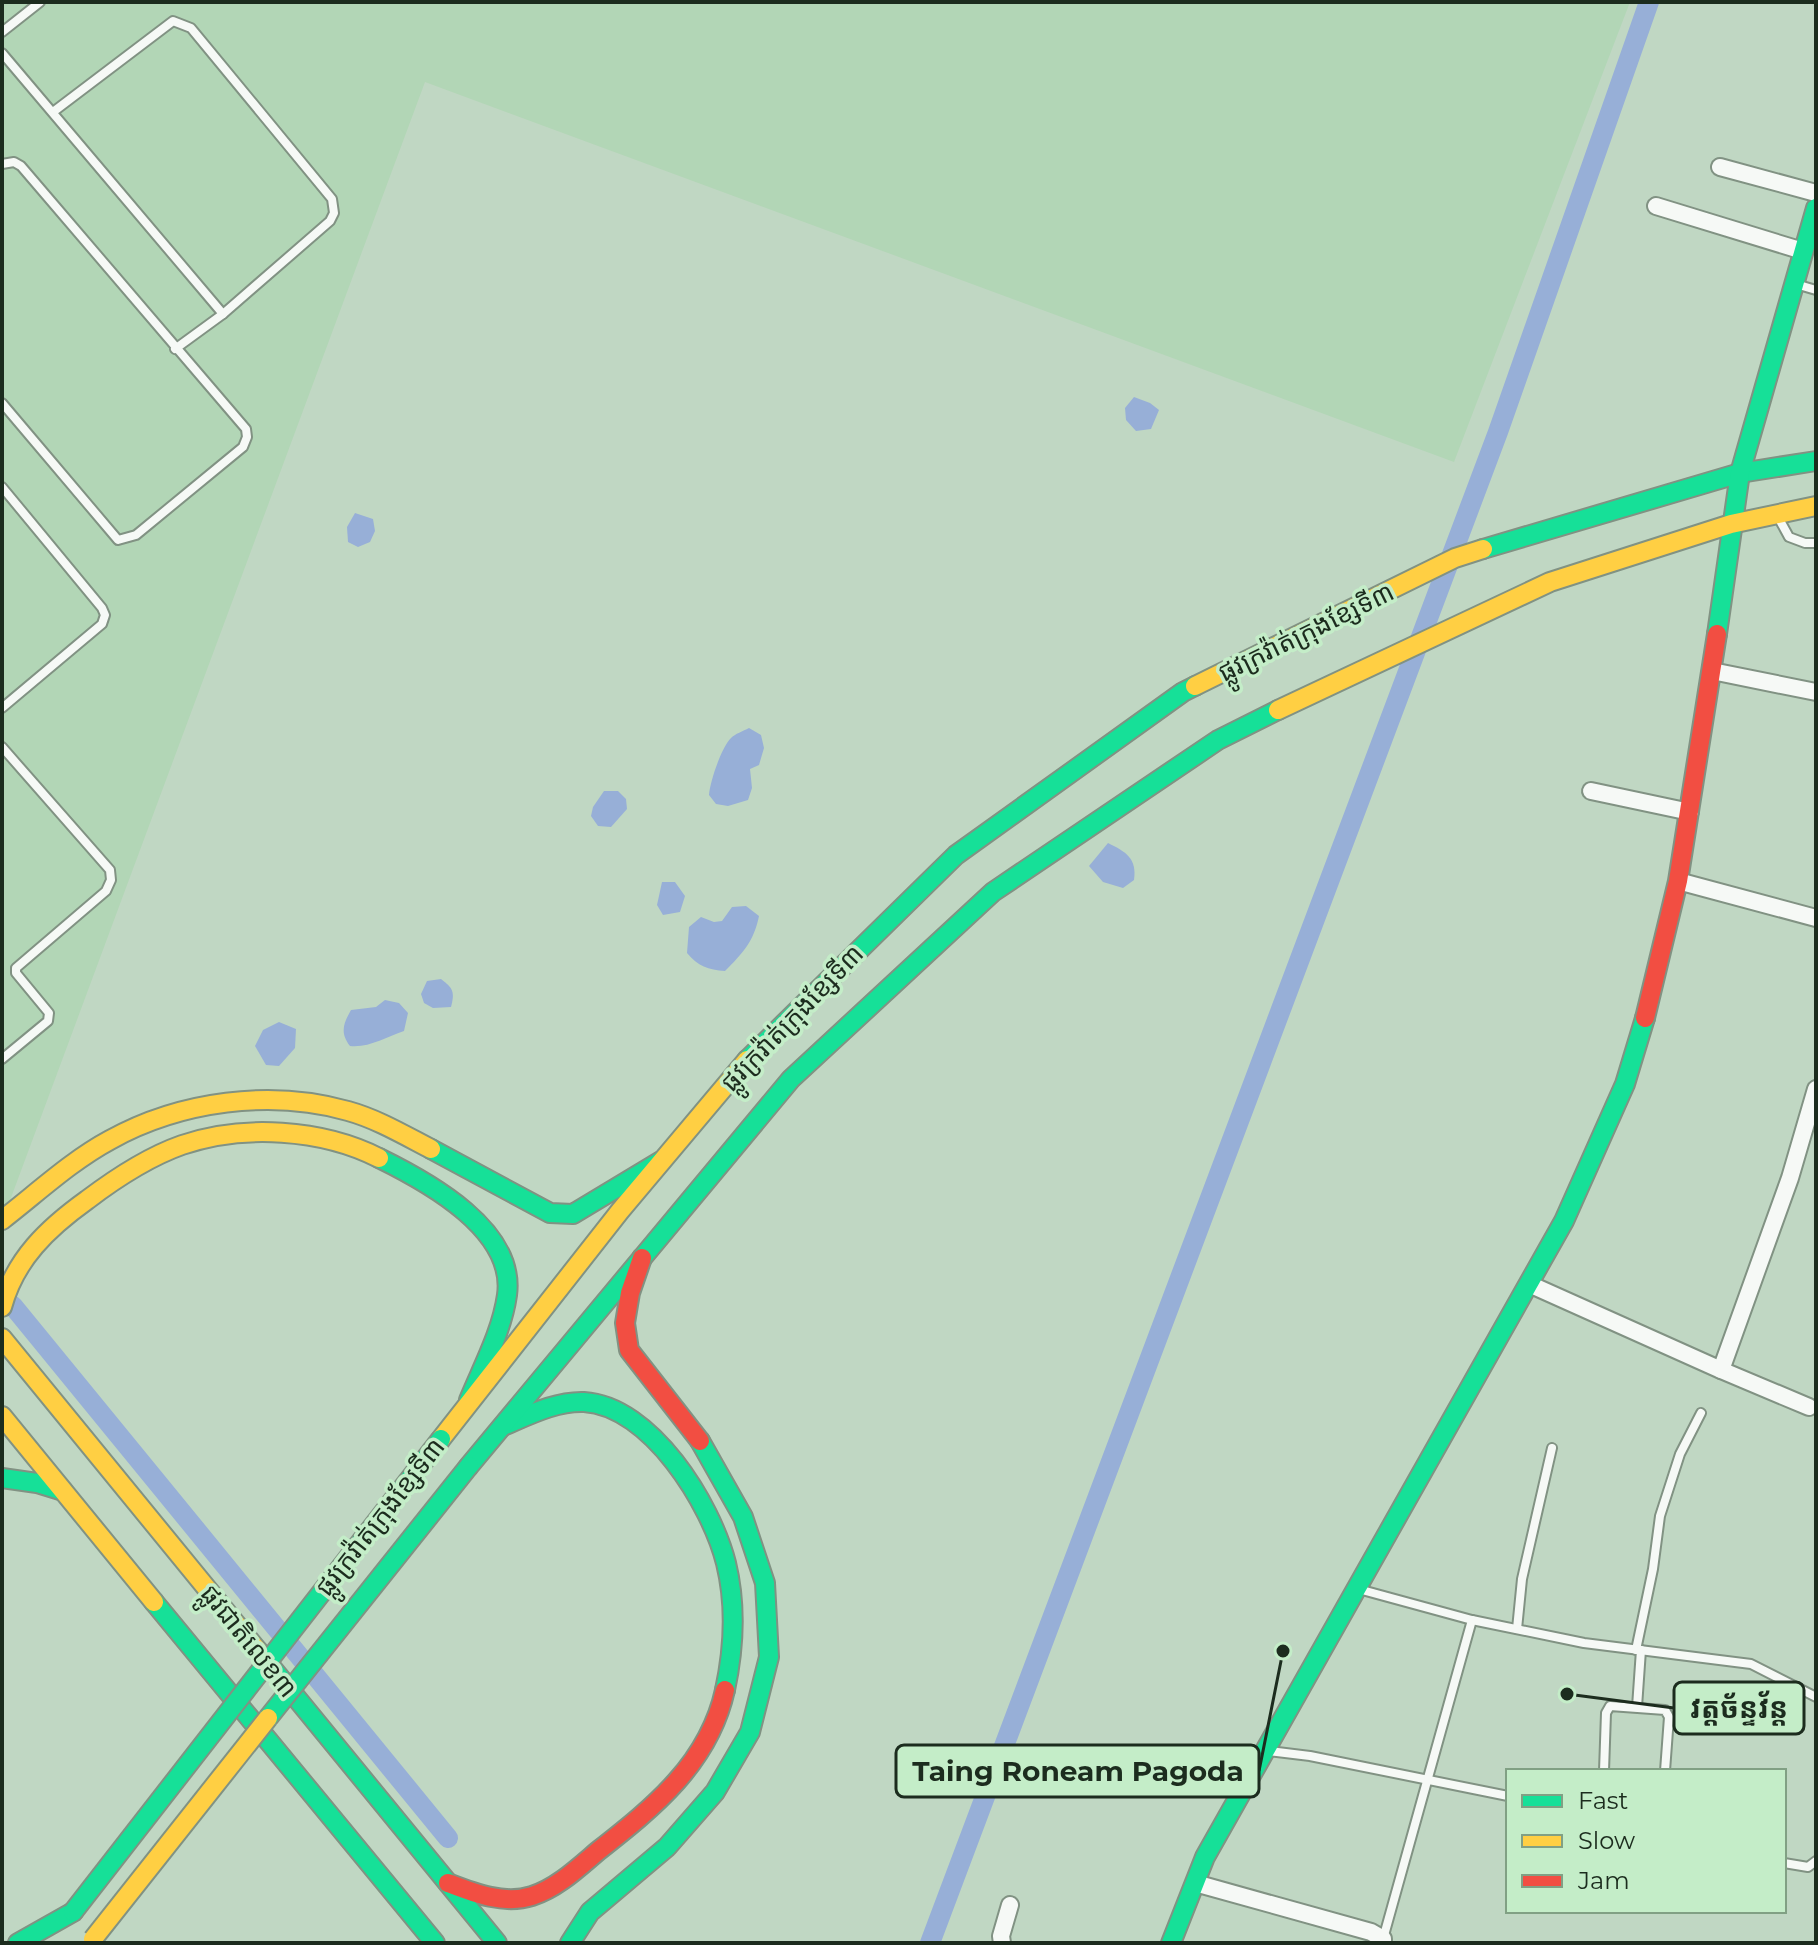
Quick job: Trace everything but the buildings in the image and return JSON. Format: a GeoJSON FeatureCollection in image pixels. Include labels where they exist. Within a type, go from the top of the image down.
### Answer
{"type":"FeatureCollection","features":[{"type":"Feature","properties":{"kind":"main road"},"geometry":{"type":"LineString","coordinates":[[1171,1943],[1205,1857],[1564,1221],[1625,1084],[1653,992],[1678,881],[1740,473],[1815,215]]}},
{"type":"Feature","properties":{"kind":"main road","name":"ផ្លូវក្រវ៉ាត់ក្រុងខ្សែទី៣"},"geometry":{"type":"LineString","coordinates":[[47,1943],[469,1400],[661,1161],[753,1053],[956,855],[1183,692],[1455,558],[1740,473],[1816,461]]}},
{"type":"Feature","properties":{"kind":"main road","name":"ផ្លូវក្រវ៉ាត់ក្រុងខ្សែទី៣"},"geometry":{"type":"LineString","coordinates":[[91,1941],[469,1466],[791,1079],[993,892],[1218,740],[1427,638],[1550,582],[1731,524],[1816,506]]}},
{"type":"Feature","properties":{"kind":"main road"},"geometry":{"type":"LineString","coordinates":[[2,1220],[109,1140],[161,1117],[240,1100],[327,1107],[375,1121],[550,1213],[573,1214],[661,1161]]}},
{"type":"Feature","properties":{"kind":"main road"},"geometry":{"type":"LineString","coordinates":[[2,1307],[5,1292],[15,1272],[45,1231],[113,1183],[186,1144],[241,1135],[296,1135],[350,1146],[400,1170],[445,1197],[491,1234],[508,1279],[506,1301],[469,1400]]}},
{"type":"Feature","properties":{"kind":"main road"},"geometry":{"type":"LineString","coordinates":[[570,1943],[590,1912],[667,1847],[715,1792],[750,1732],[769,1657],[765,1583],[743,1517],[706,1449],[629,1350],[625,1323],[630,1293],[642,1258]]}},
{"type":"Feature","properties":{"kind":"main road","name":"ផ្លូវជាតិលេខ៣"},"geometry":{"type":"LineString","coordinates":[[3,1335],[497,1943]]}},
{"type":"Feature","properties":{"kind":"main road"},"geometry":{"type":"LineString","coordinates":[[448,1883],[477,1895],[508,1901],[530,1898],[557,1885],[659,1801],[702,1750],[714,1724],[732,1657],[729,1576],[718,1536],[677,1467],[659,1445],[636,1422],[613,1409],[586,1402],[561,1403],[503,1426]]}},
{"type":"Feature","properties":{"kind":"main road","name":"ផ្លូវជាតិលេខ៣"},"geometry":{"type":"LineString","coordinates":[[2,1416],[435,1943]]}},
{"type":"Feature","properties":{"kind":"main road"},"geometry":{"type":"LineString","coordinates":[[2,1478],[37,1483],[63,1491]]}},
{"type":"Feature","properties":{"kind":"main road"},"geometry":{"type":"LineString","coordinates":[[18,1943],[73,1912]]}},
{"type":"Feature","properties":{"kind":"street"},"geometry":{"type":"LineString","coordinates":[[1720,167],[1816,193]]}},
{"type":"Feature","properties":{"kind":"street"},"geometry":{"type":"LineString","coordinates":[[1656,206],[1803,251]]}},
{"type":"Feature","properties":{"kind":"street"},"geometry":{"type":"LineString","coordinates":[[1712,671],[1816,692]]}},
{"type":"Feature","properties":{"kind":"street"},"geometry":{"type":"LineString","coordinates":[[1591,791],[1690,812]]}},
{"type":"Feature","properties":{"kind":"street"},"geometry":{"type":"LineString","coordinates":[[1678,881],[1816,918]]}},
{"type":"Feature","properties":{"kind":"street"},"geometry":{"type":"LineString","coordinates":[[1721,1370],[1790,1178],[1816,1089]]}},
{"type":"Feature","properties":{"kind":"street"},"geometry":{"type":"LineString","coordinates":[[1529,1284],[1809,1407]]}},
{"type":"Feature","properties":{"kind":"street"},"geometry":{"type":"LineString","coordinates":[[1195,1883],[1371,1932],[1383,1941]]}},
{"type":"Feature","properties":{"kind":"street"},"geometry":{"type":"LineString","coordinates":[[1002,1943],[1001,1936],[1010,1905]]}},
{"type":"Feature","properties":{"kind":"lane"},"geometry":{"type":"LineString","coordinates":[[2,32],[40,2]]}},
{"type":"Feature","properties":{"kind":"lane"},"geometry":{"type":"LineString","coordinates":[[53,112],[173,21],[191,28],[332,199],[334,213],[330,221],[223,314],[175,349]]}},
{"type":"Feature","properties":{"kind":"lane"},"geometry":{"type":"LineString","coordinates":[[2,53],[223,314]]}},
{"type":"Feature","properties":{"kind":"lane"},"geometry":{"type":"LineString","coordinates":[[2,164],[14,162],[21,166],[246,429],[247,437],[243,447],[130,539],[118,540],[2,403]]}},
{"type":"Feature","properties":{"kind":"lane"},"geometry":{"type":"LineString","coordinates":[[1794,284],[1816,290]]}},
{"type":"Feature","properties":{"kind":"lane"},"geometry":{"type":"LineString","coordinates":[[2,487],[105,615],[102,624],[2,708]]}},
{"type":"Feature","properties":{"kind":"lane"},"geometry":{"type":"LineString","coordinates":[[1776,513],[1789,537],[1816,543]]}},
{"type":"Feature","properties":{"kind":"lane"},"geometry":{"type":"LineString","coordinates":[[2,747],[110,870],[111,880],[106,891],[16,968],[16,973],[49,1013],[48,1021],[2,1059]]}},
{"type":"Feature","properties":{"kind":"lane"},"geometry":{"type":"LineString","coordinates":[[1637,1707],[1638,1650],[1660,1516],[1680,1454],[1701,1413]]}},
{"type":"Feature","properties":{"kind":"lane"},"geometry":{"type":"LineString","coordinates":[[1517,1629],[1522,1579],[1552,1448]]}},
{"type":"Feature","properties":{"kind":"lane"},"geometry":{"type":"LineString","coordinates":[[1357,1588],[1472,1620],[1517,1629],[1638,1650],[1751,1664],[1816,1697]]}},
{"type":"Feature","properties":{"kind":"lane"},"geometry":{"type":"LineString","coordinates":[[1383,1941],[1472,1620]]}},
{"type":"Feature","properties":{"kind":"lane"},"geometry":{"type":"LineString","coordinates":[[1604,1769],[1607,1709],[1610,1706],[1662,1708],[1667,1712],[1665,1769]]}},
{"type":"Feature","properties":{"kind":"lane"},"geometry":{"type":"LineString","coordinates":[[1263,1750],[1310,1756],[1506,1796]]}},
{"type":"Feature","properties":{"kind":"lane"},"geometry":{"type":"LineString","coordinates":[[1786,1863],[1808,1867],[1816,1861]]}},
{"type":"Feature","properties":{"kind":"shaded area"},"geometry":{"type":"Polygon","coordinates":[[[2,2],[1630,2],[1454,462],[425,82],[2,1222],[2,2]]]}},
{"type":"Feature","properties":{"kind":"water"},"geometry":{"type":"Polygon","coordinates":[[[1134,397],[1159,410],[1151,429],[1136,431],[1126,420],[1125,408],[1134,397]]]}},
{"type":"Feature","properties":{"kind":"water"},"geometry":{"type":"Polygon","coordinates":[[[355,513],[373,519],[375,531],[370,542],[358,547],[348,542],[347,527],[355,513]]]}},
{"type":"Feature","properties":{"kind":"water"},"geometry":{"type":"Polygon","coordinates":[[[749,728],[761,735],[764,748],[759,765],[750,769],[752,788],[748,800],[728,806],[716,804],[709,795],[720,757],[731,738],[749,728]]]}},
{"type":"Feature","properties":{"kind":"water"},"geometry":{"type":"Polygon","coordinates":[[[604,791],[618,791],[626,799],[627,809],[611,827],[598,826],[591,816],[604,791]]]}},
{"type":"Feature","properties":{"kind":"water"},"geometry":{"type":"Polygon","coordinates":[[[1108,843],[1125,853],[1134,866],[1134,880],[1123,888],[1103,882],[1089,866],[1108,843]]]}},
{"type":"Feature","properties":{"kind":"water"},"geometry":{"type":"Polygon","coordinates":[[[662,882],[675,882],[685,896],[680,912],[663,915],[657,905],[662,882]]]}},
{"type":"Feature","properties":{"kind":"water"},"geometry":{"type":"Polygon","coordinates":[[[746,906],[759,916],[757,925],[747,946],[725,971],[704,966],[687,953],[689,927],[701,917],[714,922],[722,921],[732,907],[746,906]]]}},
{"type":"Feature","properties":{"kind":"water"},"geometry":{"type":"Polygon","coordinates":[[[441,979],[452,991],[451,1007],[433,1008],[424,1003],[421,994],[427,981],[441,979]]]}},
{"type":"Feature","properties":{"kind":"water"},"geometry":{"type":"Polygon","coordinates":[[[385,1000],[399,1003],[408,1013],[404,1031],[371,1044],[350,1046],[344,1028],[351,1010],[376,1007],[385,1000]]]}},
{"type":"Feature","properties":{"kind":"water"},"geometry":{"type":"Polygon","coordinates":[[[279,1022],[296,1029],[295,1048],[279,1066],[266,1065],[255,1046],[263,1030],[279,1022]]]}},
{"type":"Feature","properties":{"kind":"waterway"},"geometry":{"type":"LineString","coordinates":[[930,1943],[1498,432],[1649,2]]}},
{"type":"Feature","properties":{"kind":"waterway"},"geometry":{"type":"LineString","coordinates":[[13,1306],[448,1838]]}},
{"type":"Feature","properties":{"kind":"traffic: fast"},"geometry":{"type":"LineString","coordinates":[[1717,634],[1740,473],[1816,208]]}},
{"type":"Feature","properties":{"kind":"traffic: fast"},"geometry":{"type":"LineString","coordinates":[[1483,549],[1740,473],[1816,461]]}},
{"type":"Feature","properties":{"kind":"traffic: fast"},"geometry":{"type":"LineString","coordinates":[[747,1060],[956,855],[1195,686]]}},
{"type":"Feature","properties":{"kind":"traffic: fast"},"geometry":{"type":"LineString","coordinates":[[469,1466],[791,1079],[993,892],[1218,740],[1278,710]]}},
{"type":"Feature","properties":{"kind":"traffic: fast"},"geometry":{"type":"LineString","coordinates":[[1171,1943],[1205,1857],[1564,1221],[1625,1084],[1645,1018]]}},
{"type":"Feature","properties":{"kind":"traffic: fast"},"geometry":{"type":"LineString","coordinates":[[431,1149],[550,1213],[573,1214],[661,1161]]}},
{"type":"Feature","properties":{"kind":"traffic: fast"},"geometry":{"type":"LineString","coordinates":[[379,1158],[421,1180],[465,1211],[498,1250],[506,1271],[507,1295],[501,1322],[469,1400]]}},
{"type":"Feature","properties":{"kind":"traffic: fast"},"geometry":{"type":"LineString","coordinates":[[503,1426],[553,1406],[584,1402],[609,1408],[632,1421],[654,1439],[674,1462],[707,1514],[726,1563],[733,1626],[725,1690]]}},
{"type":"Feature","properties":{"kind":"traffic: fast"},"geometry":{"type":"LineString","coordinates":[[73,1912],[441,1439]]}},
{"type":"Feature","properties":{"kind":"traffic: fast"},"geometry":{"type":"LineString","coordinates":[[570,1943],[590,1912],[667,1847],[715,1792],[750,1732],[769,1657],[765,1583],[743,1517],[700,1441]]}},
{"type":"Feature","properties":{"kind":"traffic: fast"},"geometry":{"type":"LineString","coordinates":[[268,1718],[469,1466]]}},
{"type":"Feature","properties":{"kind":"traffic: fast"},"geometry":{"type":"LineString","coordinates":[[2,1478],[37,1483],[63,1491]]}},
{"type":"Feature","properties":{"kind":"traffic: fast"},"geometry":{"type":"LineString","coordinates":[[154,1602],[435,1943]]}},
{"type":"Feature","properties":{"kind":"traffic: fast"},"geometry":{"type":"LineString","coordinates":[[258,1651],[497,1943]]}},
{"type":"Feature","properties":{"kind":"traffic: fast"},"geometry":{"type":"LineString","coordinates":[[18,1943],[73,1912]]}},
{"type":"Feature","properties":{"kind":"traffic: slow"},"geometry":{"type":"LineString","coordinates":[[1278,710],[1550,582],[1731,524],[1816,506]]}},
{"type":"Feature","properties":{"kind":"traffic: slow"},"geometry":{"type":"LineString","coordinates":[[1195,686],[1455,558],[1483,549]]}},
{"type":"Feature","properties":{"kind":"traffic: slow"},"geometry":{"type":"LineString","coordinates":[[441,1439],[620,1211],[747,1060]]}},
{"type":"Feature","properties":{"kind":"traffic: slow"},"geometry":{"type":"LineString","coordinates":[[2,1220],[68,1167],[110,1140],[166,1116],[226,1103],[257,1100],[319,1104],[359,1114],[431,1149]]}},
{"type":"Feature","properties":{"kind":"traffic: slow"},"geometry":{"type":"LineString","coordinates":[[2,1307],[24,1259],[46,1234],[109,1184],[169,1150],[206,1138],[256,1132],[333,1141],[379,1158]]}},
{"type":"Feature","properties":{"kind":"traffic: slow"},"geometry":{"type":"LineString","coordinates":[[2,1338],[258,1651]]}},
{"type":"Feature","properties":{"kind":"traffic: slow"},"geometry":{"type":"LineString","coordinates":[[2,1416],[154,1602]]}},
{"type":"Feature","properties":{"kind":"traffic: slow"},"geometry":{"type":"LineString","coordinates":[[93,1939],[268,1718]]}},
{"type":"Feature","properties":{"kind":"traffic: jam"},"geometry":{"type":"LineString","coordinates":[[1645,1018],[1678,881],[1717,634]]}},
{"type":"Feature","properties":{"kind":"traffic: jam"},"geometry":{"type":"LineString","coordinates":[[642,1258],[630,1293],[625,1323],[629,1350],[700,1441]]}},
{"type":"Feature","properties":{"kind":"traffic: jam"},"geometry":{"type":"LineString","coordinates":[[448,1883],[489,1897],[511,1899],[532,1896],[559,1883],[639,1818],[676,1781],[706,1740],[725,1690]]}},
{"type":"Feature","properties":{"kind":"place","name":"Taing Roneam Pagoda"},"geometry":{"type":"Point","coordinates":[1283,1651]}},
{"type":"Feature","properties":{"kind":"place","name":"វត្តច័ន្ទវ័ន្ត"},"geometry":{"type":"Point","coordinates":[1567,1694]}}]}
